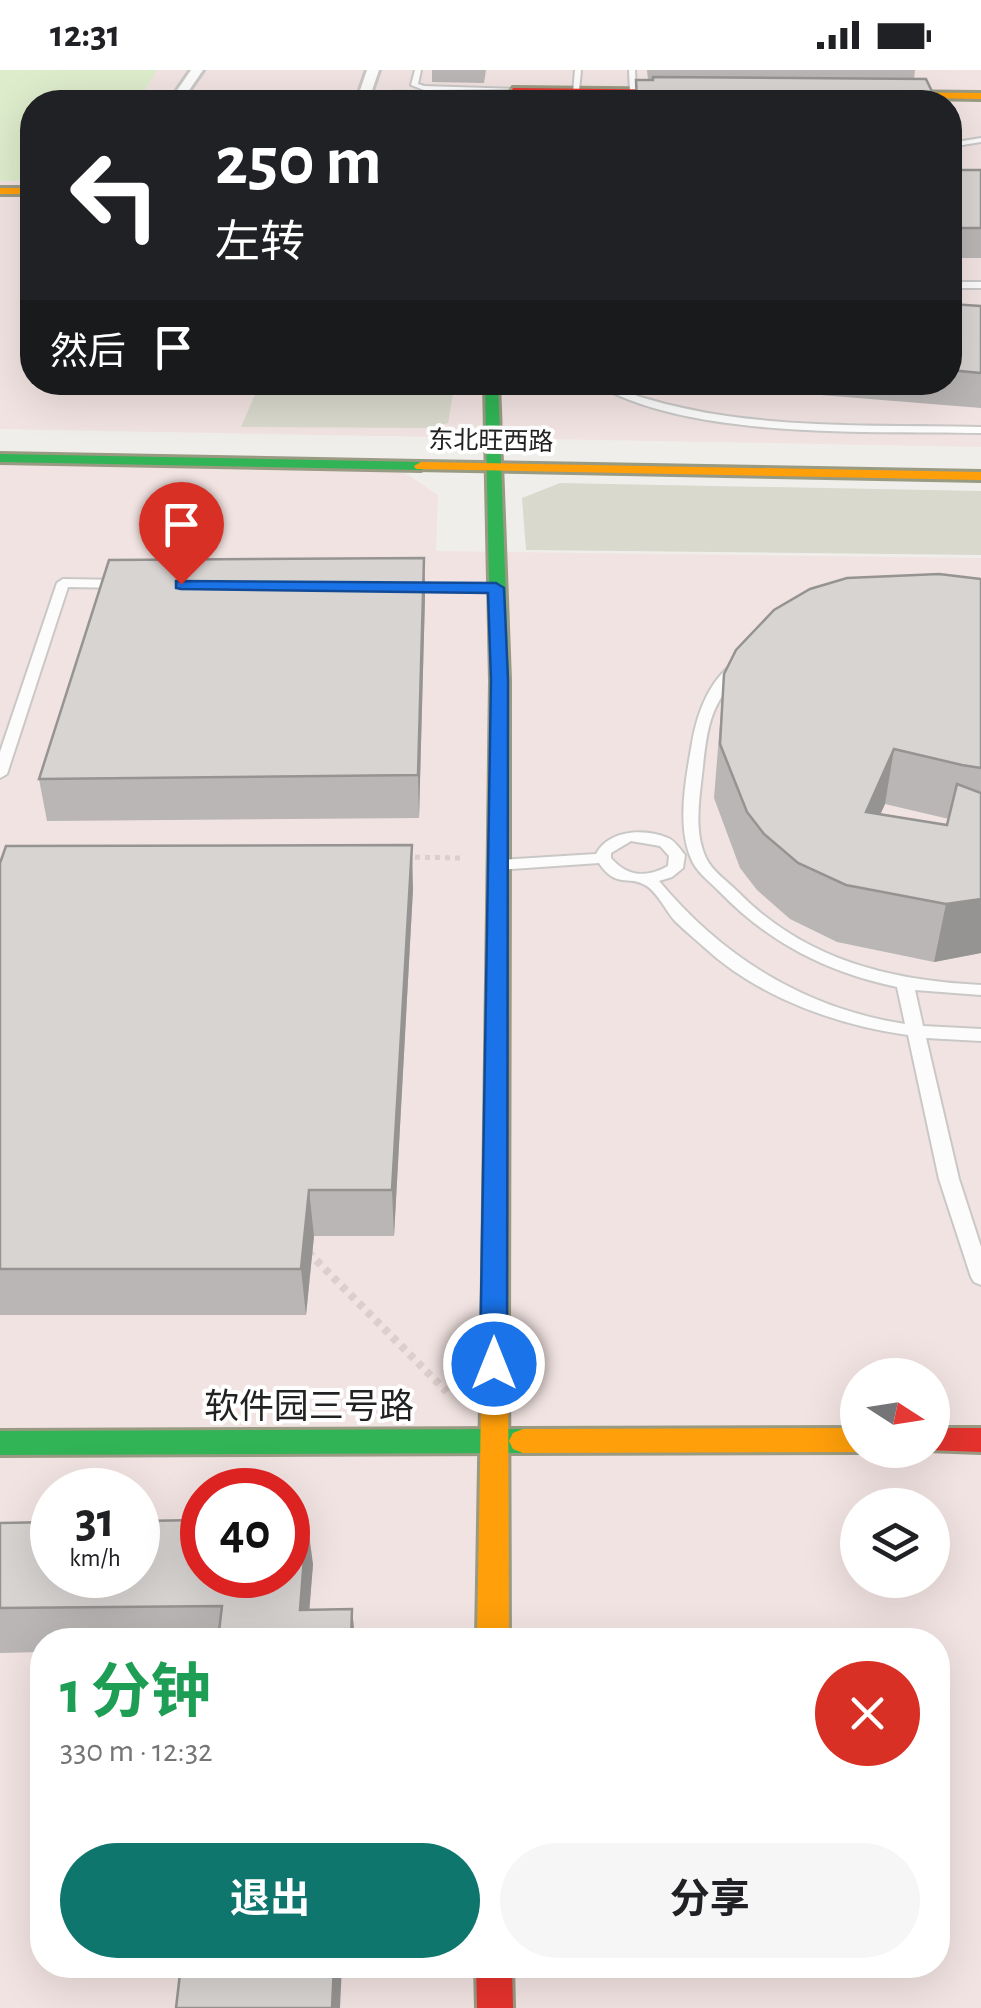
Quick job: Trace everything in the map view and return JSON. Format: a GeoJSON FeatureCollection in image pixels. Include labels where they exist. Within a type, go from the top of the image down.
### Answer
{"type":"FeatureCollection","features":[{"type":"Feature","properties":{"kind":"street"},"geometry":{"type":"LineString","coordinates":[[513,88],[582,88],[632,81],[700,90]]}},
{"type":"Feature","properties":{"kind":"street"},"geometry":{"type":"LineString","coordinates":[[491,395],[498,865],[493,1628]]}},
{"type":"Feature","properties":{"kind":"street","name":"东北旺西路"},"geometry":{"type":"LineString","coordinates":[[0,446],[981,476]]}},
{"type":"Feature","properties":{"kind":"street","name":"东北旺西路"},"geometry":{"type":"LineString","coordinates":[[0,458],[981,463]]}},
{"type":"Feature","properties":{"kind":"street","name":"软件园三号路"},"geometry":{"type":"LineString","coordinates":[[0,1443],[840,1440]]}},
{"type":"Feature","properties":{"kind":"street"},"geometry":{"type":"LineString","coordinates":[[950,1440],[981,1440]]}},
{"type":"Feature","properties":{"kind":"street"},"geometry":{"type":"LineString","coordinates":[[494,1978],[494,2008]]}},
{"type":"Feature","properties":{"kind":"lane"},"geometry":{"type":"LineString","coordinates":[[418,70],[414,85],[424,88],[513,88]]}},
{"type":"Feature","properties":{"kind":"lane"},"geometry":{"type":"LineString","coordinates":[[627,395],[703,414],[878,428],[981,430]]}},
{"type":"Feature","properties":{"kind":"lane"},"geometry":{"type":"LineString","coordinates":[[0,774],[63,583],[142,584]]}},
{"type":"Feature","properties":{"kind":"lane"},"geometry":{"type":"LineString","coordinates":[[378,586],[496,588]]}},
{"type":"Feature","properties":{"kind":"lane"},"geometry":{"type":"LineString","coordinates":[[758,648],[722,680],[700,721],[690,811],[700,862],[738,904],[796,949],[869,976],[905,984],[981,990]]}},
{"type":"Feature","properties":{"kind":"lane"},"geometry":{"type":"LineString","coordinates":[[603,858],[609,844],[629,836],[665,842],[677,855]]}},
{"type":"Feature","properties":{"kind":"lane"},"geometry":{"type":"LineString","coordinates":[[677,855],[698,852]]}},
{"type":"Feature","properties":{"kind":"lane"},"geometry":{"type":"LineString","coordinates":[[603,858],[614,872],[648,879],[675,868],[677,855]]}},
{"type":"Feature","properties":{"kind":"lane"},"geometry":{"type":"LineString","coordinates":[[498,865],[603,858]]}},
{"type":"Feature","properties":{"kind":"lane"},"geometry":{"type":"LineString","coordinates":[[648,879],[702,940],[753,976],[834,1014],[914,1032],[981,1035]]}},
{"type":"Feature","properties":{"kind":"lane"},"geometry":{"type":"LineString","coordinates":[[905,984],[949,1179],[979,1263]]}},
{"type":"Feature","properties":{"kind":"path"},"geometry":{"type":"LineString","coordinates":[[394,856],[453,857],[498,865]]}},
{"type":"Feature","properties":{"kind":"path"},"geometry":{"type":"LineString","coordinates":[[302,1246],[456,1402]]}},
{"type":"Feature","properties":{"kind":"shaded area"},"geometry":{"type":"Polygon","coordinates":[[[0,70],[981,70],[981,447],[0,429],[0,70]]]}},
{"type":"Feature","properties":{"kind":"shaded area"},"geometry":{"type":"Polygon","coordinates":[[[255,395],[453,395],[448,423],[429,428],[241,427],[255,395]]]}},
{"type":"Feature","properties":{"kind":"shaded area"},"geometry":{"type":"Polygon","coordinates":[[[0,462],[401,470],[438,495],[436,551],[981,558],[981,2008],[0,2008],[0,462]]]}},
{"type":"Feature","properties":{"kind":"shaded area"},"geometry":{"type":"Polygon","coordinates":[[[560,483],[981,491],[981,555],[526,550],[522,498],[560,483]]]}},
{"type":"Feature","properties":{"kind":"green space"},"geometry":{"type":"Polygon","coordinates":[[[0,70],[157,70],[145,90],[20,90],[20,181],[0,181],[0,70]]]}},
{"type":"Feature","properties":{"kind":"building"},"geometry":{"type":"Polygon","coordinates":[[[926,79],[931,90],[636,90],[636,80],[926,79]]]}},
{"type":"Feature","properties":{"kind":"building"},"geometry":{"type":"Polygon","coordinates":[[[962,170],[981,170],[981,228],[962,228],[962,170]]]}},
{"type":"Feature","properties":{"kind":"building"},"geometry":{"type":"Polygon","coordinates":[[[962,305],[981,306],[981,373],[962,371],[962,305]]]}},
{"type":"Feature","properties":{"kind":"building"},"geometry":{"type":"Polygon","coordinates":[[[424,558],[418,775],[39,779],[109,560],[424,558]]]}},
{"type":"Feature","properties":{"kind":"building"},"geometry":{"type":"Polygon","coordinates":[[[939,574],[981,579],[981,768],[894,749],[866,812],[947,825],[957,784],[981,793],[981,899],[946,904],[846,885],[798,863],[764,834],[747,812],[720,744],[724,674],[736,650],[774,610],[810,589],[847,578],[939,574]]]}},
{"type":"Feature","properties":{"kind":"building"},"geometry":{"type":"Polygon","coordinates":[[[412,845],[392,1190],[309,1190],[301,1269],[0,1269],[0,863],[6,846],[412,845]]]}},
{"type":"Feature","properties":{"kind":"building"},"geometry":{"type":"Polygon","coordinates":[[[180,1520],[180,1598],[301,1598],[300,1610],[352,1609],[351,1628],[219,1628],[222,1606],[0,1608],[0,1523],[30,1522],[30,1598],[160,1598],[160,1521],[180,1520]]]}},
{"type":"Feature","properties":{"kind":"building"},"geometry":{"type":"Polygon","coordinates":[[[179,1978],[333,1978],[332,2008],[176,2008],[179,1978]]]}},
{"type":"Feature","properties":{"kind":"traffic: fast"},"geometry":{"type":"LineString","coordinates":[[491,395],[500,680],[499,835]]}},
{"type":"Feature","properties":{"kind":"traffic: fast"},"geometry":{"type":"LineString","coordinates":[[0,458],[421,466]]}},
{"type":"Feature","properties":{"kind":"traffic: fast"},"geometry":{"type":"LineString","coordinates":[[0,1443],[523,1441]]}},
{"type":"Feature","properties":{"kind":"traffic: slow"},"geometry":{"type":"LineString","coordinates":[[962,96],[981,96]]}},
{"type":"Feature","properties":{"kind":"traffic: slow"},"geometry":{"type":"LineString","coordinates":[[0,191],[20,191]]}},
{"type":"Feature","properties":{"kind":"traffic: slow"},"geometry":{"type":"LineString","coordinates":[[421,466],[981,476]]}},
{"type":"Feature","properties":{"kind":"traffic: slow"},"geometry":{"type":"LineString","coordinates":[[493,1628],[495,1347]]}},
{"type":"Feature","properties":{"kind":"traffic: slow"},"geometry":{"type":"LineString","coordinates":[[523,1441],[840,1440]]}},
{"type":"Feature","properties":{"kind":"traffic: jam"},"geometry":{"type":"LineString","coordinates":[[495,1347],[499,835]]}},
{"type":"Feature","properties":{"kind":"traffic: jam"},"geometry":{"type":"LineString","coordinates":[[950,1440],[981,1440]]}},
{"type":"Feature","properties":{"kind":"traffic: jam"},"geometry":{"type":"LineString","coordinates":[[494,1978],[495,2008]]}},
{"type":"Feature","properties":{"kind":"route"},"geometry":{"type":"LineString","coordinates":[[181,584],[496,588],[500,680],[494,1364]]}}]}
